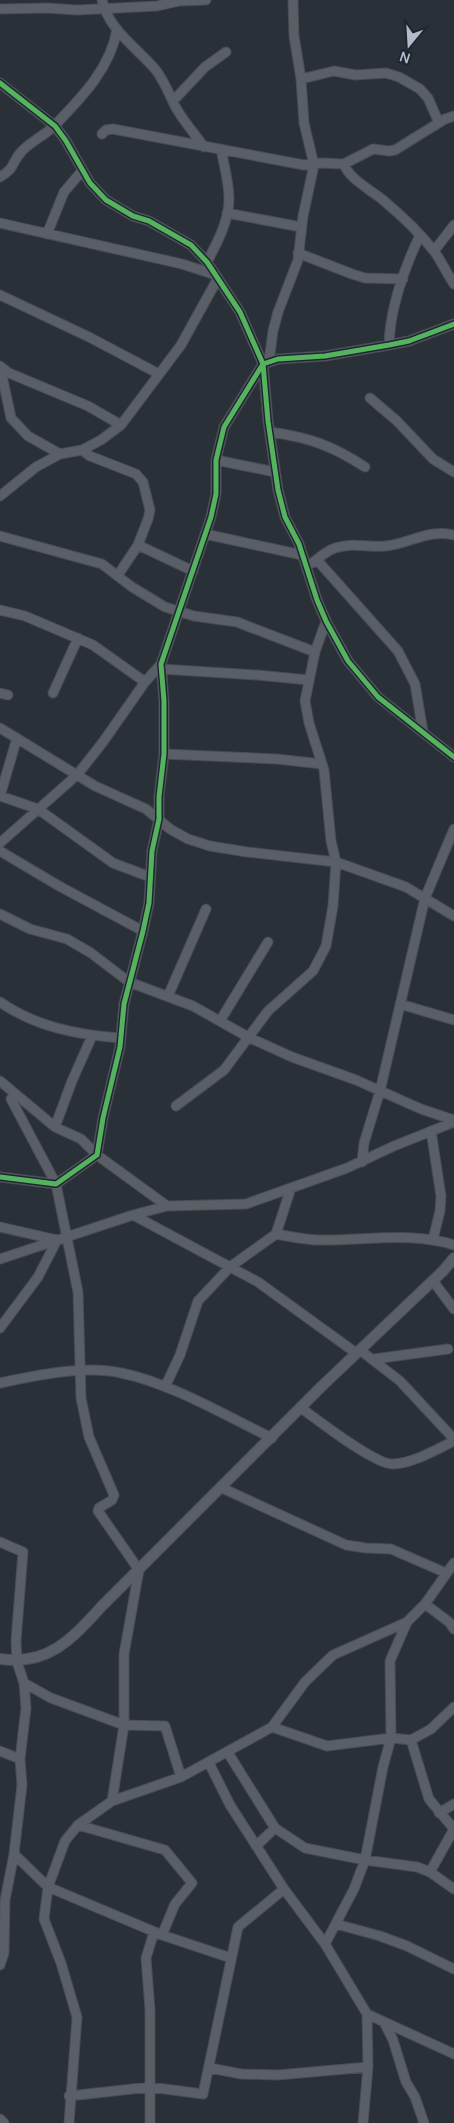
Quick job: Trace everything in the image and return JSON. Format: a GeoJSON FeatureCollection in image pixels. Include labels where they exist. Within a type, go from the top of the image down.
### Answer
{"type":"FeatureCollection","features":[{"type":"Feature","properties":{"kind":"street"},"geometry":{"type":"LineString","coordinates":[[0,9],[48,8],[77,10],[103,4],[127,3],[156,6],[179,1],[206,0]]}},
{"type":"Feature","properties":{"kind":"street"},"geometry":{"type":"LineString","coordinates":[[293,0],[294,36],[301,79],[304,123],[314,165],[294,272],[278,312],[266,362],[268,421],[278,490],[285,517],[302,555],[326,621],[348,661],[359,677],[378,697],[454,757]]}},
{"type":"Feature","properties":{"kind":"street"},"geometry":{"type":"LineString","coordinates":[[103,4],[117,29],[155,69],[182,118],[204,147]]}},
{"type":"Feature","properties":{"kind":"street"},"geometry":{"type":"LineString","coordinates":[[0,177],[14,166],[21,152],[55,126],[90,87],[110,55],[117,29]]}},
{"type":"Feature","properties":{"kind":"street"},"geometry":{"type":"LineString","coordinates":[[173,101],[205,67],[226,52]]}},
{"type":"Feature","properties":{"kind":"street"},"geometry":{"type":"LineString","coordinates":[[301,79],[334,71],[356,75],[386,74],[399,77],[420,89],[428,98],[440,123]]}},
{"type":"Feature","properties":{"kind":"street"},"geometry":{"type":"LineString","coordinates":[[0,83],[55,126],[66,141],[90,183],[106,200],[132,216],[149,221],[191,244],[208,262],[240,312],[266,362]]}},
{"type":"Feature","properties":{"kind":"street"},"geometry":{"type":"LineString","coordinates":[[102,134],[106,130],[113,129],[304,165],[322,163],[344,164],[373,149],[395,150],[454,116]]}},
{"type":"Feature","properties":{"kind":"street"},"geometry":{"type":"LineString","coordinates":[[208,262],[217,243],[227,213],[229,199],[221,149]]}},
{"type":"Feature","properties":{"kind":"street"},"geometry":{"type":"LineString","coordinates":[[344,164],[346,171],[403,217],[420,235],[434,251],[454,284]]}},
{"type":"Feature","properties":{"kind":"street"},"geometry":{"type":"LineString","coordinates":[[47,234],[64,192],[82,170]]}},
{"type":"Feature","properties":{"kind":"street"},"geometry":{"type":"LineString","coordinates":[[227,213],[301,228]]}},
{"type":"Feature","properties":{"kind":"street"},"geometry":{"type":"LineString","coordinates":[[0,223],[182,264],[217,276]]}},
{"type":"Feature","properties":{"kind":"street"},"geometry":{"type":"LineString","coordinates":[[434,251],[454,225]]}},
{"type":"Feature","properties":{"kind":"street"},"geometry":{"type":"LineString","coordinates":[[389,345],[392,314],[420,235]]}},
{"type":"Feature","properties":{"kind":"street"},"geometry":{"type":"LineString","coordinates":[[298,253],[364,278],[403,279]]}},
{"type":"Feature","properties":{"kind":"street"},"geometry":{"type":"LineString","coordinates":[[0,496],[28,472],[60,454],[82,450],[101,440],[120,426],[181,345],[217,276]]}},
{"type":"Feature","properties":{"kind":"street"},"geometry":{"type":"LineString","coordinates":[[0,295],[90,337],[159,374]]}},
{"type":"Feature","properties":{"kind":"street"},"geometry":{"type":"LineString","coordinates":[[266,362],[325,356],[409,341],[454,324]]}},
{"type":"Feature","properties":{"kind":"street"},"geometry":{"type":"LineString","coordinates":[[0,1177],[56,1184],[97,1155],[103,1118],[121,1038],[124,1004],[149,903],[152,851],[159,818],[159,797],[164,754],[164,701],[161,666],[167,641],[193,571],[216,494],[216,460],[224,427],[266,362]]}},
{"type":"Feature","properties":{"kind":"street"},"geometry":{"type":"LineString","coordinates":[[0,366],[9,373],[102,413],[120,426]]}},
{"type":"Feature","properties":{"kind":"street"},"geometry":{"type":"LineString","coordinates":[[0,366],[11,418],[28,436],[60,454]]}},
{"type":"Feature","properties":{"kind":"street"},"geometry":{"type":"LineString","coordinates":[[370,398],[397,421],[432,459],[454,472]]}},
{"type":"Feature","properties":{"kind":"street"},"geometry":{"type":"LineString","coordinates":[[271,432],[303,436],[345,454],[365,467]]}},
{"type":"Feature","properties":{"kind":"street"},"geometry":{"type":"LineString","coordinates":[[82,450],[90,456],[136,474],[143,482],[150,510],[138,545],[118,575]]}},
{"type":"Feature","properties":{"kind":"street"},"geometry":{"type":"LineString","coordinates":[[216,460],[275,472]]}},
{"type":"Feature","properties":{"kind":"street"},"geometry":{"type":"LineString","coordinates":[[306,567],[332,549],[346,545],[384,546],[410,542],[436,532],[454,535]]}},
{"type":"Feature","properties":{"kind":"street"},"geometry":{"type":"LineString","coordinates":[[205,534],[302,555]]}},
{"type":"Feature","properties":{"kind":"street"},"geometry":{"type":"LineString","coordinates":[[0,536],[102,564],[150,598],[179,612],[237,622],[315,652]]}},
{"type":"Feature","properties":{"kind":"street"},"geometry":{"type":"LineString","coordinates":[[138,545],[193,571]]}},
{"type":"Feature","properties":{"kind":"street"},"geometry":{"type":"LineString","coordinates":[[316,560],[398,652],[415,684],[423,732]]}},
{"type":"Feature","properties":{"kind":"street"},"geometry":{"type":"LineString","coordinates":[[0,610],[25,616],[93,645],[145,682]]}},
{"type":"Feature","properties":{"kind":"street"},"geometry":{"type":"LineString","coordinates":[[176,1106],[224,1070],[238,1054],[248,1037],[268,1011],[292,991],[318,965],[326,946],[330,932],[336,862],[331,841],[326,783],[306,713],[305,700],[315,652],[326,621]]}},
{"type":"Feature","properties":{"kind":"street"},"geometry":{"type":"LineString","coordinates":[[53,693],[78,638]]}},
{"type":"Feature","properties":{"kind":"street"},"geometry":{"type":"LineString","coordinates":[[161,666],[309,680]]}},
{"type":"Feature","properties":{"kind":"street"},"geometry":{"type":"LineString","coordinates":[[0,843],[77,775],[103,742],[145,682],[161,666]]}},
{"type":"Feature","properties":{"kind":"street"},"geometry":{"type":"LineString","coordinates":[[0,728],[114,796],[146,809],[178,834],[210,846],[289,858],[336,862],[406,887],[454,916]]}},
{"type":"Feature","properties":{"kind":"street"},"geometry":{"type":"LineString","coordinates":[[17,738],[0,796],[38,809],[113,862],[135,873],[150,877]]}},
{"type":"Feature","properties":{"kind":"street"},"geometry":{"type":"LineString","coordinates":[[164,754],[277,759],[322,764]]}},
{"type":"Feature","properties":{"kind":"street"},"geometry":{"type":"LineString","coordinates":[[362,1162],[364,1143],[380,1091],[425,898],[454,829]]}},
{"type":"Feature","properties":{"kind":"street"},"geometry":{"type":"LineString","coordinates":[[0,851],[143,932]]}},
{"type":"Feature","properties":{"kind":"street"},"geometry":{"type":"LineString","coordinates":[[168,996],[206,909]]}},
{"type":"Feature","properties":{"kind":"street"},"geometry":{"type":"LineString","coordinates":[[0,914],[30,929],[68,938],[129,982],[168,996],[248,1037],[454,1121]]}},
{"type":"Feature","properties":{"kind":"street"},"geometry":{"type":"LineString","coordinates":[[220,1021],[268,942]]}},
{"type":"Feature","properties":{"kind":"street"},"geometry":{"type":"LineString","coordinates":[[0,1014],[3,1004],[44,1024],[92,1036],[121,1038]]}},
{"type":"Feature","properties":{"kind":"street"},"geometry":{"type":"LineString","coordinates":[[400,1004],[454,1020]]}},
{"type":"Feature","properties":{"kind":"street"},"geometry":{"type":"LineString","coordinates":[[55,1127],[72,1081],[92,1036]]}},
{"type":"Feature","properties":{"kind":"street"},"geometry":{"type":"LineString","coordinates":[[0,1081],[55,1127],[81,1139],[97,1155],[166,1206]]}},
{"type":"Feature","properties":{"kind":"street"},"geometry":{"type":"LineString","coordinates":[[14,1094],[11,1099],[48,1165],[56,1184],[62,1239],[78,1292],[81,1398],[89,1437],[114,1495],[112,1500],[99,1508],[99,1515],[139,1570],[124,1654],[124,1725],[112,1801]]}},
{"type":"Feature","properties":{"kind":"street"},"geometry":{"type":"LineString","coordinates":[[0,1259],[166,1206],[246,1204],[362,1162],[454,1121]]}},
{"type":"Feature","properties":{"kind":"street"},"geometry":{"type":"LineString","coordinates":[[431,1131],[441,1196],[440,1211],[433,1239]]}},
{"type":"Feature","properties":{"kind":"street"},"geometry":{"type":"LineString","coordinates":[[165,1387],[180,1355],[198,1301],[230,1267],[276,1234],[290,1188]]}},
{"type":"Feature","properties":{"kind":"street"},"geometry":{"type":"LineString","coordinates":[[133,1215],[183,1240],[258,1282],[358,1352],[374,1360],[400,1381],[454,1440],[408,1462],[390,1464],[374,1459],[301,1408]]}},
{"type":"Feature","properties":{"kind":"street"},"geometry":{"type":"LineString","coordinates":[[0,1227],[62,1239]]}},
{"type":"Feature","properties":{"kind":"street"},"geometry":{"type":"LineString","coordinates":[[276,1234],[300,1239],[326,1240],[433,1239],[454,1245]]}},
{"type":"Feature","properties":{"kind":"street"},"geometry":{"type":"LineString","coordinates":[[0,1328],[38,1277],[62,1239]]}},
{"type":"Feature","properties":{"kind":"street"},"geometry":{"type":"LineString","coordinates":[[0,1659],[17,1662],[57,1650],[80,1631],[301,1408],[433,1281],[454,1258]]}},
{"type":"Feature","properties":{"kind":"street"},"geometry":{"type":"LineString","coordinates":[[433,1281],[454,1309]]}},
{"type":"Feature","properties":{"kind":"street"},"geometry":{"type":"LineString","coordinates":[[374,1360],[448,1349]]}},
{"type":"Feature","properties":{"kind":"street"},"geometry":{"type":"LineString","coordinates":[[0,1383],[42,1374],[80,1371],[120,1373],[165,1387],[272,1438]]}},
{"type":"Feature","properties":{"kind":"street"},"geometry":{"type":"LineString","coordinates":[[222,1488],[346,1545],[366,1548],[391,1548],[446,1573]]}},
{"type":"Feature","properties":{"kind":"street"},"geometry":{"type":"LineString","coordinates":[[0,1542],[24,1552],[16,1641],[17,1662],[24,1683],[26,1708],[20,1759],[22,1786],[14,1854],[5,1900],[4,1954],[0,1965]]}},
{"type":"Feature","properties":{"kind":"street"},"geometry":{"type":"LineString","coordinates":[[68,2123],[77,2017],[58,1955],[44,1919],[48,1887],[65,1841],[78,1825],[112,1801],[181,1777],[272,1727],[305,1682],[333,1655],[407,1622],[425,1604],[454,1563]]}},
{"type":"Feature","properties":{"kind":"street"},"geometry":{"type":"LineString","coordinates":[[425,1604],[449,1622],[454,1630]]}},
{"type":"Feature","properties":{"kind":"street"},"geometry":{"type":"LineString","coordinates":[[325,1944],[354,1889],[365,1860],[383,1767],[391,1738],[390,1661],[407,1622]]}},
{"type":"Feature","properties":{"kind":"street"},"geometry":{"type":"LineString","coordinates":[[24,1683],[51,1698],[124,1725],[165,1726],[181,1777]]}},
{"type":"Feature","properties":{"kind":"street"},"geometry":{"type":"LineString","coordinates":[[272,1727],[327,1746],[391,1738],[411,1740],[431,1729],[454,1707]]}},
{"type":"Feature","properties":{"kind":"street"},"geometry":{"type":"LineString","coordinates":[[411,1740],[429,1798],[439,1813],[454,1829],[430,1872]]}},
{"type":"Feature","properties":{"kind":"street"},"geometry":{"type":"LineString","coordinates":[[0,1751],[20,1759]]}},
{"type":"Feature","properties":{"kind":"street"},"geometry":{"type":"LineString","coordinates":[[230,1756],[275,1828],[305,1848],[365,1860],[417,1867],[430,1872],[454,1889]]}},
{"type":"Feature","properties":{"kind":"street"},"geometry":{"type":"LineString","coordinates":[[211,1767],[230,1805],[284,1889],[325,1944],[367,2014],[368,2067],[363,2123]]}},
{"type":"Feature","properties":{"kind":"street"},"geometry":{"type":"LineString","coordinates":[[439,1813],[454,1804]]}},
{"type":"Feature","properties":{"kind":"street"},"geometry":{"type":"LineString","coordinates":[[78,1825],[165,1850],[192,1883],[175,1904],[146,1958],[150,2010],[150,2123]]}},
{"type":"Feature","properties":{"kind":"street"},"geometry":{"type":"LineString","coordinates":[[256,1846],[275,1828]]}},
{"type":"Feature","properties":{"kind":"street"},"geometry":{"type":"LineString","coordinates":[[14,1854],[48,1887],[158,1934],[231,1958]]}},
{"type":"Feature","properties":{"kind":"street"},"geometry":{"type":"LineString","coordinates":[[69,2096],[150,2087],[203,2094],[210,2068],[238,1927],[284,1889]]}},
{"type":"Feature","properties":{"kind":"street"},"geometry":{"type":"LineString","coordinates":[[336,1924],[389,1939],[454,1969]]}},
{"type":"Feature","properties":{"kind":"street"},"geometry":{"type":"LineString","coordinates":[[367,2014],[454,2054]]}},
{"type":"Feature","properties":{"kind":"street"},"geometry":{"type":"LineString","coordinates":[[383,2022],[393,2040],[406,2082],[416,2097],[424,2123]]}},
{"type":"Feature","properties":{"kind":"street"},"geometry":{"type":"LineString","coordinates":[[210,2068],[241,2074],[278,2075],[368,2067]]}},
{"type":"Feature","properties":{"kind":"street"},"geometry":{"type":"LineString","coordinates":[[0,2119],[4,2123]]}},
{"type":"Feature","properties":{"kind":"cycle path"},"geometry":{"type":"LineString","coordinates":[[0,83],[55,126],[66,141],[90,183],[106,200],[133,216],[149,221],[191,245],[207,262],[240,312],[263,364],[268,421],[278,490],[285,517],[299,544],[317,600],[326,621],[348,661],[378,697],[454,757]]}},
{"type":"Feature","properties":{"kind":"cycle path"},"geometry":{"type":"LineString","coordinates":[[0,1177],[56,1184],[97,1155],[103,1118],[120,1047],[124,1004],[149,903],[152,851],[159,819],[159,797],[164,754],[164,701],[161,664],[211,517],[216,494],[216,460],[224,427],[263,364],[278,359],[325,356],[409,341],[454,324]]}}]}
